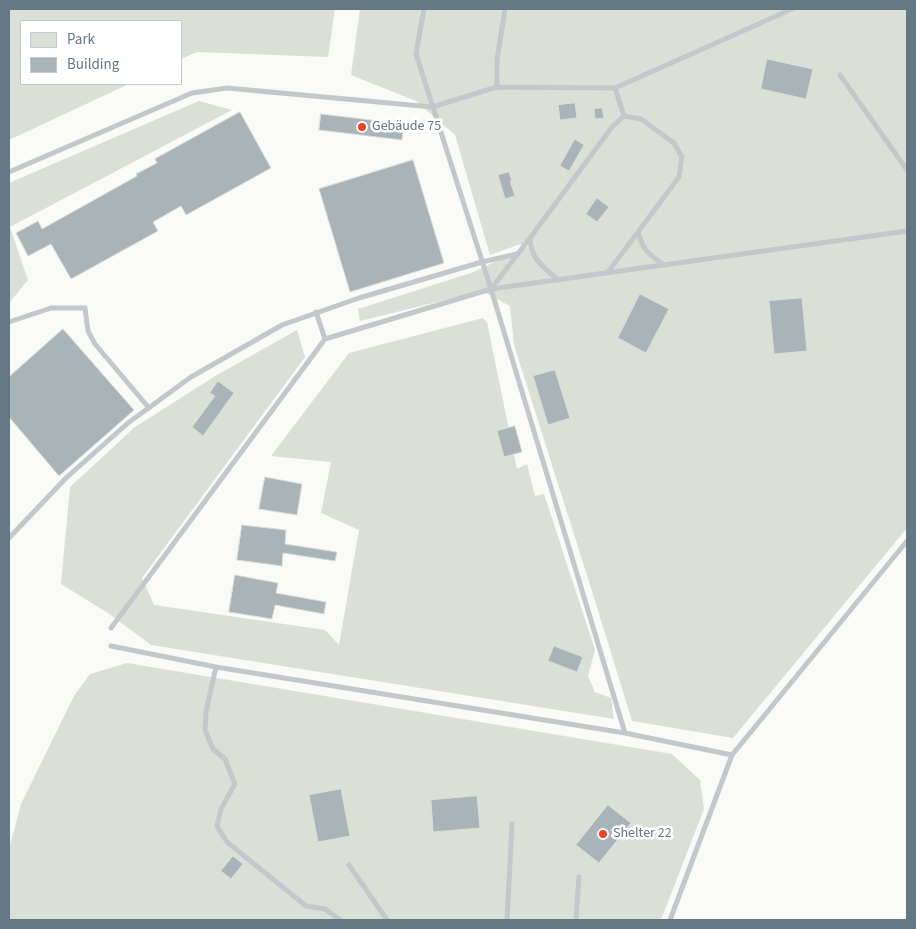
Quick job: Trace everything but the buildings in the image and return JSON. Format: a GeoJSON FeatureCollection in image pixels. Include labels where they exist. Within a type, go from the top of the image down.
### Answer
{"type":"FeatureCollection","features":[{"type":"Feature","properties":{"kind":"lane"},"geometry":{"type":"LineString","coordinates":[[424,9],[416,54],[482,262],[625,733]]}},
{"type":"Feature","properties":{"kind":"lane"},"geometry":{"type":"LineString","coordinates":[[497,87],[496,60],[505,9]]}},
{"type":"Feature","properties":{"kind":"lane"},"geometry":{"type":"LineString","coordinates":[[9,172],[192,93],[228,88],[432,107],[497,87],[615,88],[780,11],[792,9]]}},
{"type":"Feature","properties":{"kind":"lane"},"geometry":{"type":"LineString","coordinates":[[840,75],[907,170]]}},
{"type":"Feature","properties":{"kind":"lane"},"geometry":{"type":"LineString","coordinates":[[615,88],[624,116]]}},
{"type":"Feature","properties":{"kind":"lane"},"geometry":{"type":"LineString","coordinates":[[608,272],[679,177],[682,157],[674,143],[641,119],[624,116]]}},
{"type":"Feature","properties":{"kind":"lane"},"geometry":{"type":"LineString","coordinates":[[490,289],[612,127],[624,116]]}},
{"type":"Feature","properties":{"kind":"lane"},"geometry":{"type":"LineString","coordinates":[[112,628],[325,339],[490,289],[907,231]]}},
{"type":"Feature","properties":{"kind":"lane"},"geometry":{"type":"LineString","coordinates":[[638,232],[642,246],[650,256],[664,265]]}},
{"type":"Feature","properties":{"kind":"lane"},"geometry":{"type":"LineString","coordinates":[[530,238],[530,250],[537,261],[558,280]]}},
{"type":"Feature","properties":{"kind":"lane"},"geometry":{"type":"LineString","coordinates":[[9,538],[66,478],[128,423],[192,377],[282,325],[359,298],[482,262],[518,254]]}},
{"type":"Feature","properties":{"kind":"lane"},"geometry":{"type":"LineString","coordinates":[[9,322],[51,308],[84,308],[88,331],[95,344],[149,408]]}},
{"type":"Feature","properties":{"kind":"lane"},"geometry":{"type":"LineString","coordinates":[[316,312],[325,339]]}},
{"type":"Feature","properties":{"kind":"lane"},"geometry":{"type":"LineString","coordinates":[[670,920],[732,756],[907,541]]}},
{"type":"Feature","properties":{"kind":"lane"},"geometry":{"type":"LineString","coordinates":[[111,646],[216,667],[625,733],[732,756]]}},
{"type":"Feature","properties":{"kind":"lane"},"geometry":{"type":"LineString","coordinates":[[216,667],[206,712],[205,730],[214,749],[225,759],[235,784],[221,809],[217,826],[227,842],[306,906],[325,909],[340,920]]}},
{"type":"Feature","properties":{"kind":"lane"},"geometry":{"type":"LineString","coordinates":[[507,920],[512,824]]}},
{"type":"Feature","properties":{"kind":"lane"},"geometry":{"type":"LineString","coordinates":[[349,865],[387,920]]}},
{"type":"Feature","properties":{"kind":"lane"},"geometry":{"type":"LineString","coordinates":[[576,920],[579,877]]}},
{"type":"Feature","properties":{"kind":"green space"},"geometry":{"type":"Polygon","coordinates":[[[9,9],[335,9],[328,57],[197,52],[182,59],[182,20],[20,20],[20,85],[127,85],[9,140],[9,9]]]}},
{"type":"Feature","properties":{"kind":"green space"},"geometry":{"type":"Polygon","coordinates":[[[360,9],[907,9],[907,528],[733,738],[632,721],[514,345],[510,306],[482,291],[360,321],[358,309],[471,273],[535,243],[518,245],[490,255],[455,135],[416,101],[351,75],[360,9]]]}},
{"type":"Feature","properties":{"kind":"green space"},"geometry":{"type":"Polygon","coordinates":[[[199,101],[232,110],[10,227],[28,280],[9,303],[9,183],[199,101]]]}},
{"type":"Feature","properties":{"kind":"green space"},"geometry":{"type":"Polygon","coordinates":[[[483,318],[487,322],[517,469],[527,464],[535,496],[544,494],[595,650],[588,676],[595,692],[611,698],[614,719],[151,645],[108,613],[61,584],[70,487],[135,427],[217,375],[297,330],[305,357],[142,578],[154,605],[325,630],[339,645],[359,530],[321,513],[331,462],[271,456],[349,353],[483,318]]]}},
{"type":"Feature","properties":{"kind":"green space"},"geometry":{"type":"Polygon","coordinates":[[[127,663],[672,754],[700,780],[704,809],[661,920],[9,920],[9,849],[21,804],[74,696],[90,674],[127,663]]]}},
{"type":"Feature","properties":{"kind":"place","name":"Gebäude 75"},"geometry":{"type":"Point","coordinates":[362,127]}},
{"type":"Feature","properties":{"kind":"place","name":"Shelter 22"},"geometry":{"type":"Point","coordinates":[603,834]}}]}
